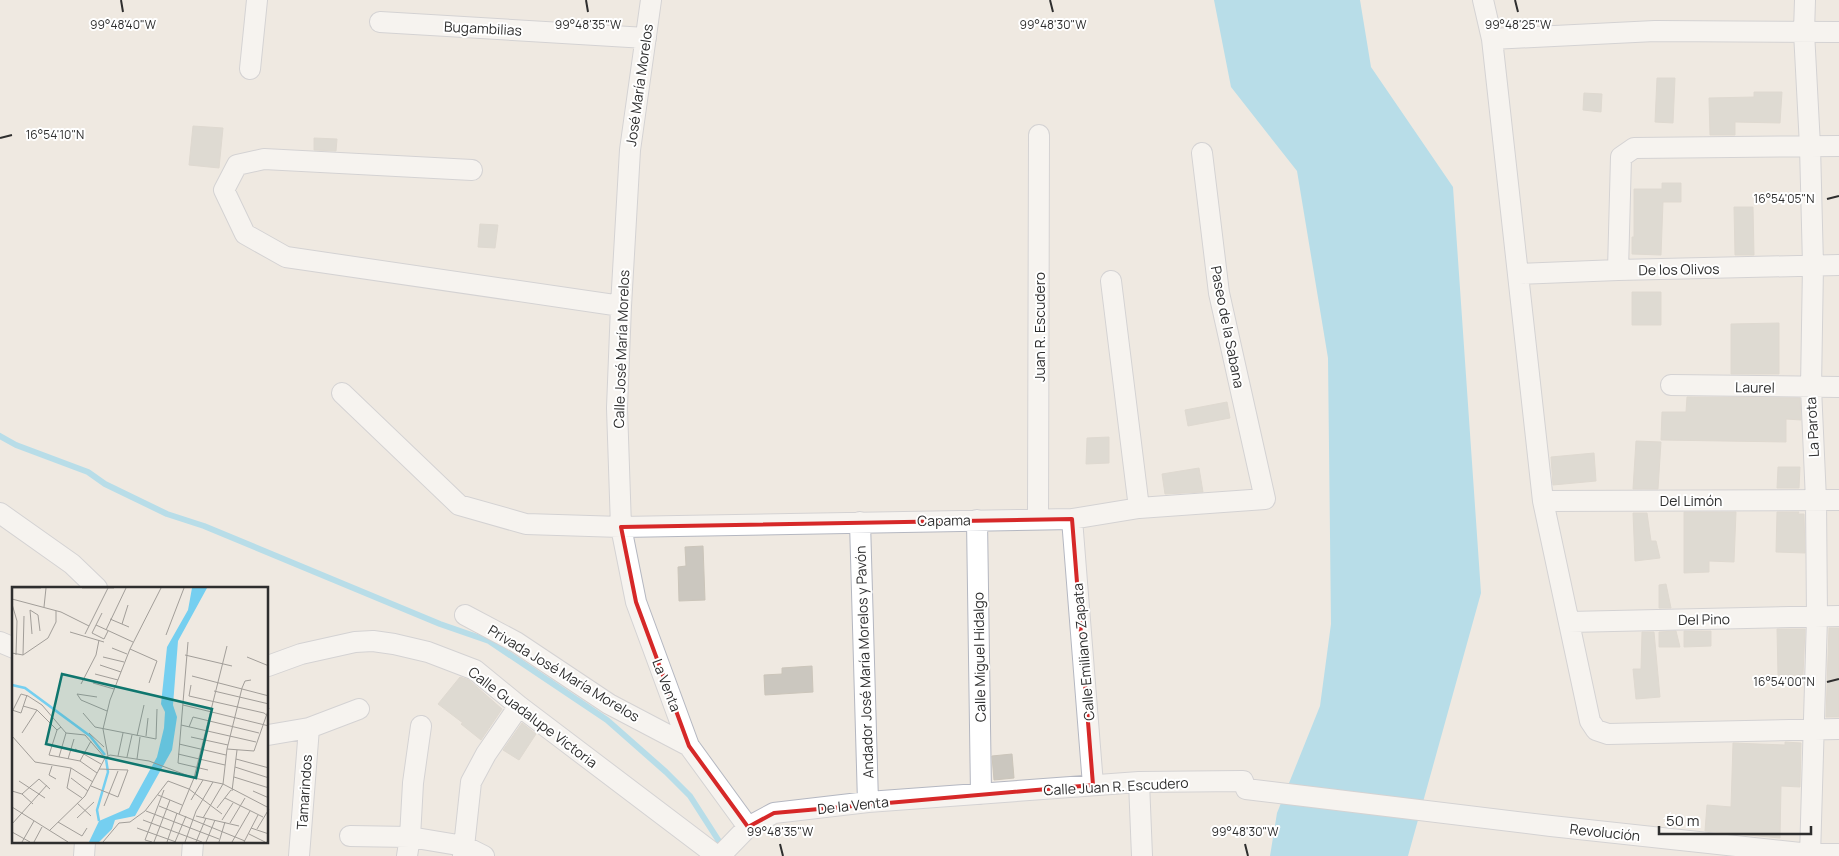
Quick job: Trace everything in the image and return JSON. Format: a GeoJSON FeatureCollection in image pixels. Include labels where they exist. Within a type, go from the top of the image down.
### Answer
{"type":"FeatureCollection","features":[{"type":"Feature","properties":{"kind":"street"},"geometry":{"type":"LineString","coordinates":[[250,69],[257,0]]}},
{"type":"Feature","properties":{"kind":"street","name":"José María Morelos"},"geometry":{"type":"LineString","coordinates":[[628,171],[651,0]]}},
{"type":"Feature","properties":{"kind":"street"},"geometry":{"type":"LineString","coordinates":[[1483,0],[1492,39],[1519,274],[1542,501],[1590,721],[1596,730],[1608,734],[1839,729]]}},
{"type":"Feature","properties":{"kind":"street","name":"La Parota"},"geometry":{"type":"LineString","coordinates":[[1804,0],[1813,265],[1811,388],[1816,500],[1817,616],[1810,855]]}},
{"type":"Feature","properties":{"kind":"street","name":"Bugambilias"},"geometry":{"type":"LineString","coordinates":[[380,22],[646,38]]}},
{"type":"Feature","properties":{"kind":"street"},"geometry":{"type":"LineString","coordinates":[[1492,39],[1655,31],[1839,32]]}},
{"type":"Feature","properties":{"kind":"street","name":"Juan R. Escudero"},"geometry":{"type":"LineString","coordinates":[[1038,519],[1039,135]]}},
{"type":"Feature","properties":{"kind":"street"},"geometry":{"type":"LineString","coordinates":[[1618,270],[1621,157],[1634,148],[1839,146]]}},
{"type":"Feature","properties":{"kind":"street","name":"Paseo de la Sabana"},"geometry":{"type":"LineString","coordinates":[[1202,153],[1219,293],[1265,499]]}},
{"type":"Feature","properties":{"kind":"street"},"geometry":{"type":"LineString","coordinates":[[472,170],[264,159],[237,165],[224,190],[245,234],[286,257],[621,306]]}},
{"type":"Feature","properties":{"kind":"street","name":"Calle José María Morelos"},"geometry":{"type":"LineString","coordinates":[[622,526],[617,408],[628,171]]}},
{"type":"Feature","properties":{"kind":"street","name":"De los Olivos"},"geometry":{"type":"LineString","coordinates":[[1519,274],[1839,265]]}},
{"type":"Feature","properties":{"kind":"street"},"geometry":{"type":"LineString","coordinates":[[1111,281],[1139,508]]}},
{"type":"Feature","properties":{"kind":"street","name":"Laurel"},"geometry":{"type":"LineString","coordinates":[[1671,385],[1839,387]]}},
{"type":"Feature","properties":{"kind":"street","name":"Capama"},"geometry":{"type":"LineString","coordinates":[[342,394],[459,505],[526,524],[622,526],[1072,519],[1139,508],[1265,499]]}},
{"type":"Feature","properties":{"kind":"street","name":"Del Limón"},"geometry":{"type":"LineString","coordinates":[[1542,501],[1839,500]]}},
{"type":"Feature","properties":{"kind":"street"},"geometry":{"type":"LineString","coordinates":[[0,513],[72,564],[96,587]]}},
{"type":"Feature","properties":{"kind":"street","name":"Calle Emiliano Zapata"},"geometry":{"type":"LineString","coordinates":[[1072,519],[1093,785]]}},
{"type":"Feature","properties":{"kind":"street","name":"Calle Miguel Hidalgo"},"geometry":{"type":"LineString","coordinates":[[977,520],[981,794]]}},
{"type":"Feature","properties":{"kind":"street","name":"Andador José María Morelos y Pavón"},"geometry":{"type":"LineString","coordinates":[[860,522],[868,802]]}},
{"type":"Feature","properties":{"kind":"street","name":"La Venta"},"geometry":{"type":"LineString","coordinates":[[622,526],[636,602],[728,846]]}},
{"type":"Feature","properties":{"kind":"street","name":"Privada José María Morelos"},"geometry":{"type":"LineString","coordinates":[[465,615],[516,642],[608,704],[690,746]]}},
{"type":"Feature","properties":{"kind":"street","name":"Del Pino"},"geometry":{"type":"LineString","coordinates":[[1569,622],[1839,616]]}},
{"type":"Feature","properties":{"kind":"street","name":"Calle Guadalupe Victoria"},"geometry":{"type":"LineString","coordinates":[[269,666],[302,654],[355,642],[374,641],[428,652],[475,670],[519,706],[728,846]]}},
{"type":"Feature","properties":{"kind":"street"},"geometry":{"type":"LineString","coordinates":[[0,642],[12,647]]}},
{"type":"Feature","properties":{"kind":"street"},"geometry":{"type":"LineString","coordinates":[[463,851],[471,782],[486,754],[519,706]]}},
{"type":"Feature","properties":{"kind":"street"},"geometry":{"type":"LineString","coordinates":[[269,735],[309,728],[359,709]]}},
{"type":"Feature","properties":{"kind":"street"},"geometry":{"type":"LineString","coordinates":[[409,847],[413,783],[420,726]]}},
{"type":"Feature","properties":{"kind":"street","name":"Tamarindos"},"geometry":{"type":"LineString","coordinates":[[300,856],[309,728]]}},
{"type":"Feature","properties":{"kind":"street","name":"Calle Juan R. Escudero"},"geometry":{"type":"LineString","coordinates":[[981,794],[1139,782],[1243,781],[1246,789]]}},
{"type":"Feature","properties":{"kind":"street"},"geometry":{"type":"LineString","coordinates":[[1139,782],[1142,856]]}},
{"type":"Feature","properties":{"kind":"street","name":"Revolución"},"geometry":{"type":"LineString","coordinates":[[1246,789],[1810,855],[1839,854]]}},
{"type":"Feature","properties":{"kind":"street","name":"De la Venta"},"geometry":{"type":"LineString","coordinates":[[728,846],[774,814],[868,802],[981,794]]}},
{"type":"Feature","properties":{"kind":"street"},"geometry":{"type":"LineString","coordinates":[[350,836],[409,847],[463,851],[484,856]]}},
{"type":"Feature","properties":{"kind":"highlighted area"},"geometry":{"type":"Polygon","coordinates":[[[1072,519],[1093,785],[774,813],[748,827],[689,746],[636,602],[621,527],[1072,519]]]}},
{"type":"Feature","properties":{"kind":"water"},"geometry":{"type":"Polygon","coordinates":[[[1214,0],[1360,0],[1371,67],[1453,187],[1481,593],[1408,856],[1270,856],[1277,813],[1320,706],[1331,624],[1328,358],[1297,171],[1231,87],[1214,0]]]}},
{"type":"Feature","properties":{"kind":"building"},"geometry":{"type":"Polygon","coordinates":[[[1657,78],[1675,78],[1673,123],[1655,122],[1657,78]]]}},
{"type":"Feature","properties":{"kind":"building"},"geometry":{"type":"Polygon","coordinates":[[[1754,92],[1782,92],[1780,123],[1735,122],[1735,135],[1710,135],[1709,98],[1754,97],[1754,92]]]}},
{"type":"Feature","properties":{"kind":"building"},"geometry":{"type":"Polygon","coordinates":[[[1584,93],[1602,94],[1601,112],[1583,110],[1584,93]]]}},
{"type":"Feature","properties":{"kind":"building"},"geometry":{"type":"Polygon","coordinates":[[[193,126],[223,128],[219,168],[189,165],[193,126]]]}},
{"type":"Feature","properties":{"kind":"building"},"geometry":{"type":"Polygon","coordinates":[[[314,138],[337,139],[336,151],[314,150],[314,138]]]}},
{"type":"Feature","properties":{"kind":"building"},"geometry":{"type":"Polygon","coordinates":[[[1662,183],[1681,183],[1681,202],[1663,202],[1661,255],[1632,254],[1634,189],[1662,189],[1662,183]]]}},
{"type":"Feature","properties":{"kind":"building"},"geometry":{"type":"Polygon","coordinates":[[[1734,207],[1753,207],[1754,255],[1735,255],[1734,207]]]}},
{"type":"Feature","properties":{"kind":"building"},"geometry":{"type":"Polygon","coordinates":[[[480,224],[498,225],[495,248],[478,247],[480,224]]]}},
{"type":"Feature","properties":{"kind":"building"},"geometry":{"type":"Polygon","coordinates":[[[1632,292],[1661,292],[1661,325],[1632,325],[1632,292]]]}},
{"type":"Feature","properties":{"kind":"building"},"geometry":{"type":"Polygon","coordinates":[[[1779,323],[1779,374],[1731,374],[1731,324],[1779,323]]]}},
{"type":"Feature","properties":{"kind":"building"},"geometry":{"type":"Polygon","coordinates":[[[1687,397],[1800,398],[1801,420],[1786,419],[1786,442],[1661,440],[1662,412],[1686,412],[1687,397]]]}},
{"type":"Feature","properties":{"kind":"building"},"geometry":{"type":"Polygon","coordinates":[[[1227,402],[1230,418],[1188,426],[1185,410],[1227,402]]]}},
{"type":"Feature","properties":{"kind":"building"},"geometry":{"type":"Polygon","coordinates":[[[1109,437],[1109,463],[1086,464],[1087,438],[1109,437]]]}},
{"type":"Feature","properties":{"kind":"building"},"geometry":{"type":"Polygon","coordinates":[[[1636,441],[1661,442],[1658,489],[1633,489],[1636,441]]]}},
{"type":"Feature","properties":{"kind":"building"},"geometry":{"type":"Polygon","coordinates":[[[1594,453],[1596,481],[1553,485],[1551,457],[1594,453]]]}},
{"type":"Feature","properties":{"kind":"building"},"geometry":{"type":"Polygon","coordinates":[[[1778,467],[1800,467],[1799,488],[1777,488],[1778,467]]]}},
{"type":"Feature","properties":{"kind":"building"},"geometry":{"type":"Polygon","coordinates":[[[1199,468],[1203,492],[1165,494],[1162,474],[1199,468]]]}},
{"type":"Feature","properties":{"kind":"building"},"geometry":{"type":"Polygon","coordinates":[[[1684,512],[1736,512],[1734,562],[1709,561],[1709,572],[1684,573],[1684,512]]]}},
{"type":"Feature","properties":{"kind":"building"},"geometry":{"type":"Polygon","coordinates":[[[1777,512],[1799,512],[1798,514],[1804,514],[1805,553],[1776,552],[1777,512]]]}},
{"type":"Feature","properties":{"kind":"building"},"geometry":{"type":"Polygon","coordinates":[[[1633,513],[1647,513],[1651,541],[1656,541],[1660,558],[1635,561],[1633,513]]]}},
{"type":"Feature","properties":{"kind":"building"},"geometry":{"type":"Polygon","coordinates":[[[703,546],[705,600],[679,601],[678,567],[686,566],[685,547],[703,546]]]}},
{"type":"Feature","properties":{"kind":"building"},"geometry":{"type":"Polygon","coordinates":[[[1666,584],[1671,608],[1659,608],[1659,585],[1666,584]]]}},
{"type":"Feature","properties":{"kind":"building"},"geometry":{"type":"Polygon","coordinates":[[[1829,628],[1839,628],[1839,717],[1826,717],[1829,628]]]}},
{"type":"Feature","properties":{"kind":"building"},"geometry":{"type":"Polygon","coordinates":[[[1777,629],[1805,629],[1803,675],[1778,675],[1777,629]]]}},
{"type":"Feature","properties":{"kind":"building"},"geometry":{"type":"Polygon","coordinates":[[[1676,631],[1680,647],[1659,647],[1659,632],[1676,631]]]}},
{"type":"Feature","properties":{"kind":"building"},"geometry":{"type":"Polygon","coordinates":[[[1684,631],[1711,631],[1711,646],[1684,647],[1684,631]]]}},
{"type":"Feature","properties":{"kind":"building"},"geometry":{"type":"Polygon","coordinates":[[[1642,632],[1654,632],[1660,697],[1636,699],[1633,669],[1641,669],[1642,632]]]}},
{"type":"Feature","properties":{"kind":"building"},"geometry":{"type":"Polygon","coordinates":[[[812,666],[813,692],[765,695],[764,675],[782,674],[782,668],[812,666]]]}},
{"type":"Feature","properties":{"kind":"building"},"geometry":{"type":"Polygon","coordinates":[[[460,677],[469,680],[502,709],[481,740],[438,704],[460,677]]]}},
{"type":"Feature","properties":{"kind":"building"},"geometry":{"type":"Polygon","coordinates":[[[522,723],[536,734],[519,760],[503,750],[522,723]]]}},
{"type":"Feature","properties":{"kind":"building"},"geometry":{"type":"Polygon","coordinates":[[[1785,742],[1801,743],[1800,787],[1781,786],[1780,838],[1705,831],[1707,805],[1731,807],[1733,743],[1785,745],[1785,742]]]}},
{"type":"Feature","properties":{"kind":"building"},"geometry":{"type":"Polygon","coordinates":[[[1012,754],[1014,778],[994,780],[992,756],[1012,754]]]}},
{"type":"Feature","properties":{"kind":"waterway"},"geometry":{"type":"LineString","coordinates":[[0,436],[16,445],[88,472],[105,484],[167,514],[204,526],[440,624],[489,641],[607,720],[666,772],[690,796],[724,849]]}}]}
